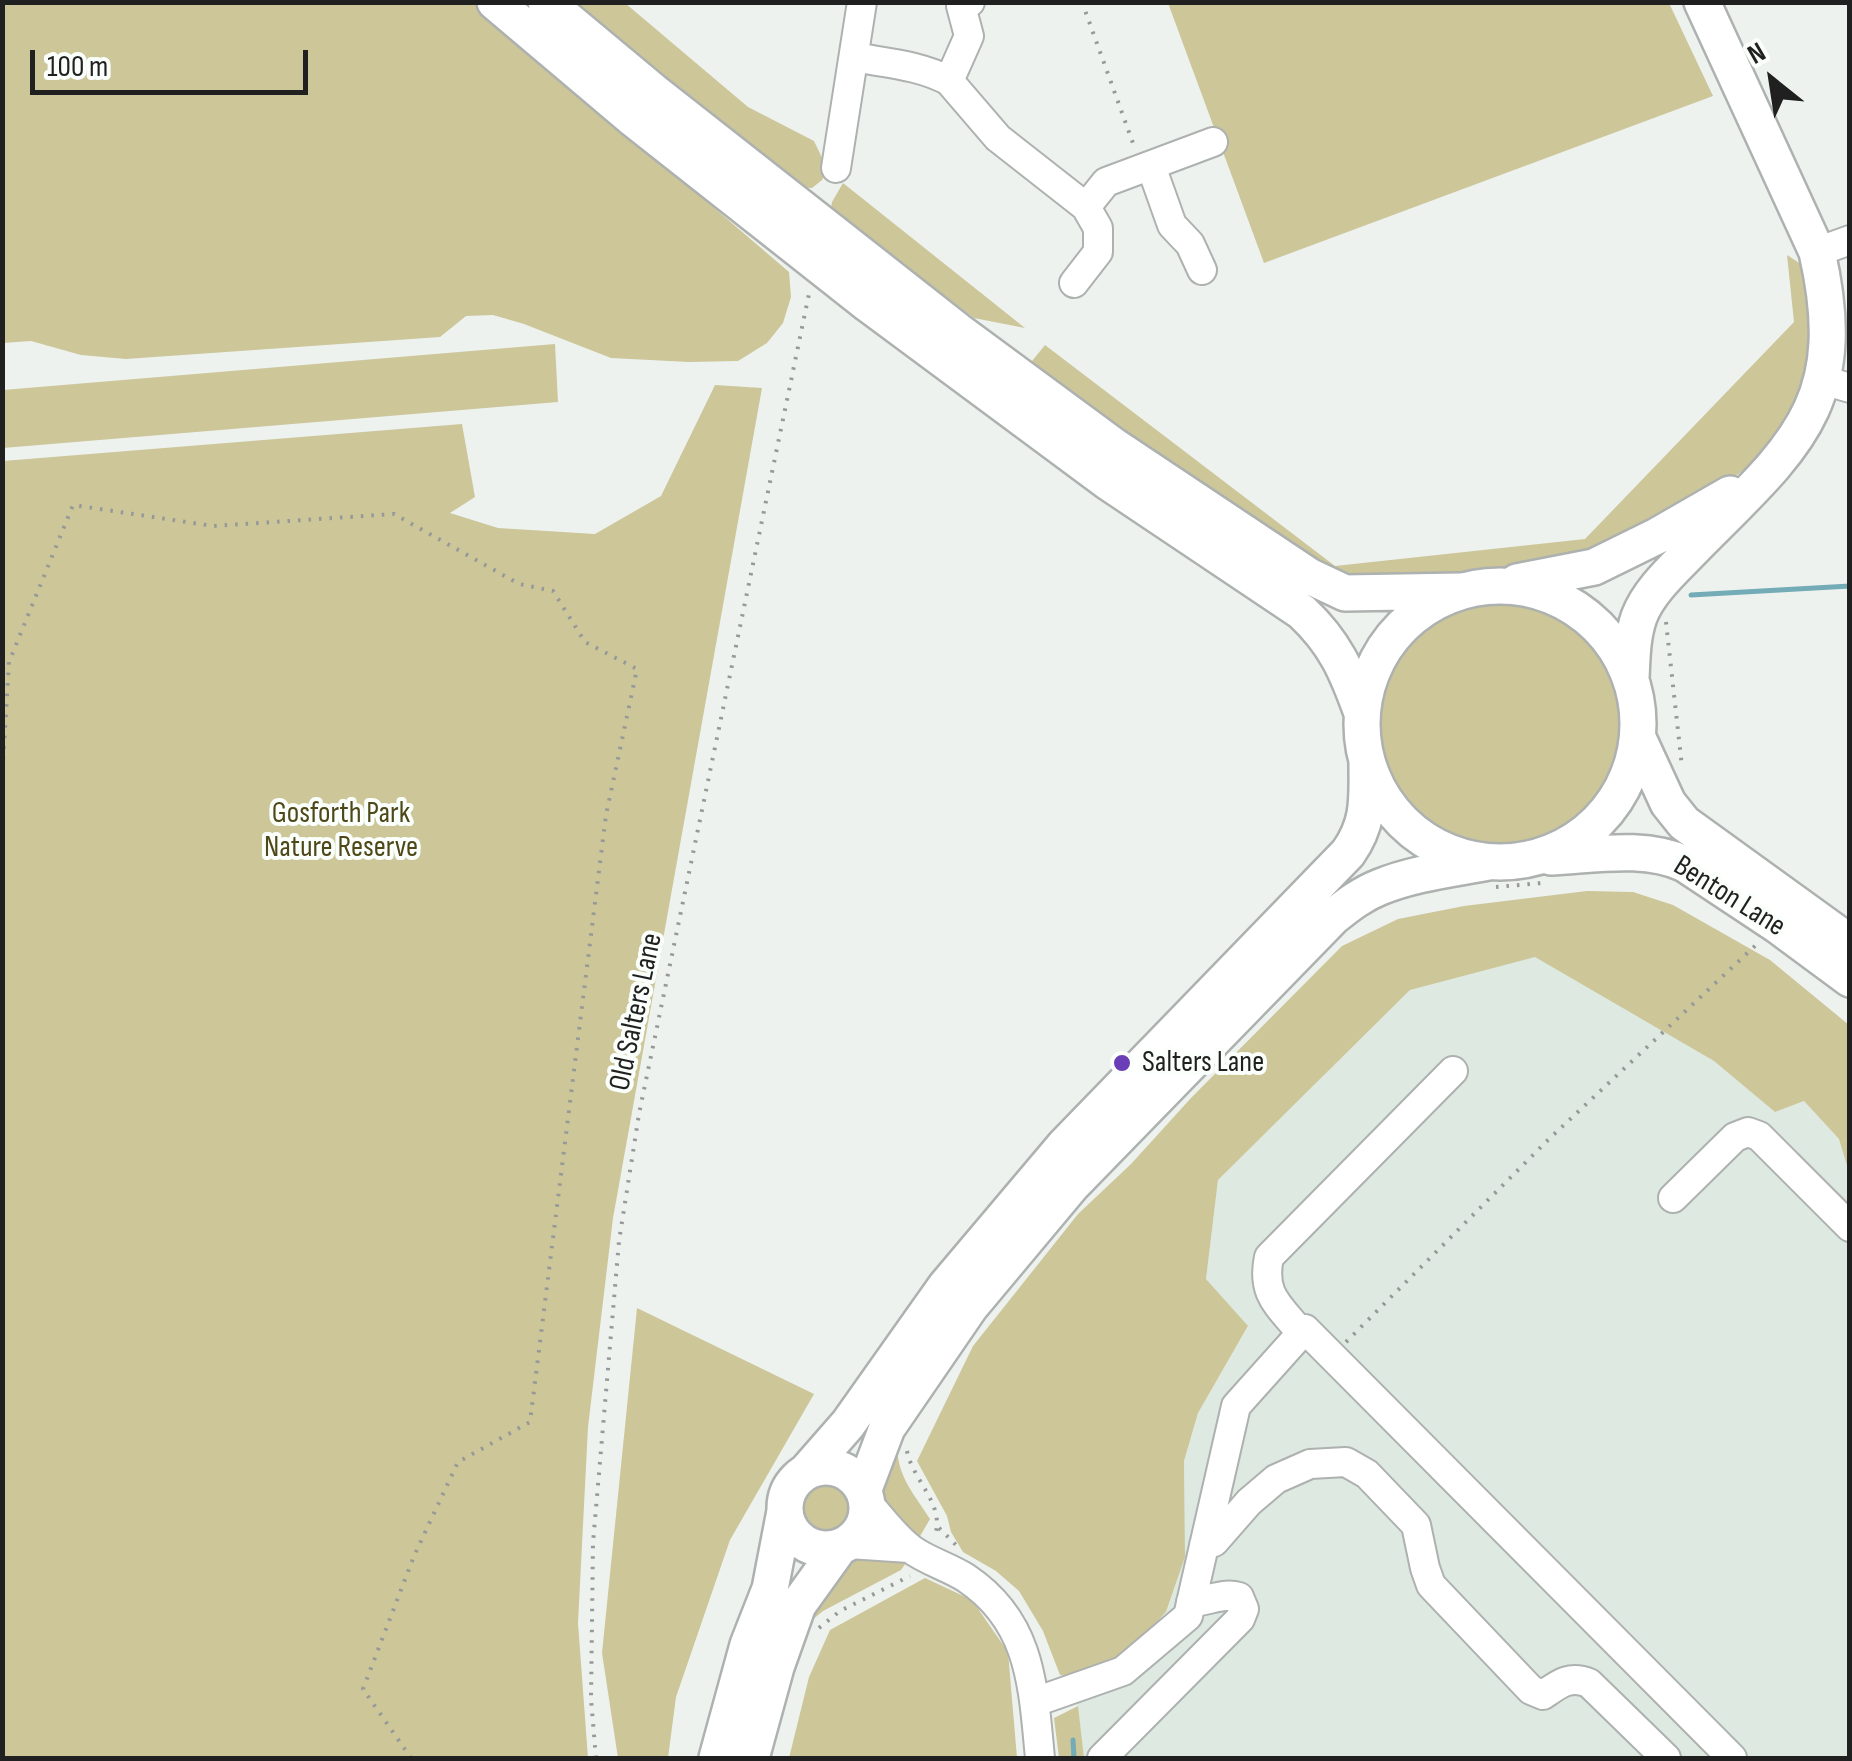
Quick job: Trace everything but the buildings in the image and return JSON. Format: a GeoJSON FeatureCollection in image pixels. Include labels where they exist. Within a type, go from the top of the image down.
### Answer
{"type":"FeatureCollection","features":[{"type":"Feature","properties":{"kind":"main road"},"geometry":{"type":"LineString","coordinates":[[495,2],[631,116],[900,328],[1108,482],[1302,612],[1333,646],[1362,713]]}},
{"type":"Feature","properties":{"kind":"main road"},"geometry":{"type":"LineString","coordinates":[[546,2],[958,331],[1114,446],[1329,588],[1360,594],[1461,591],[1594,567],[1708,508],[1784,457]]}},
{"type":"Feature","properties":{"kind":"main road"},"geometry":{"type":"LineString","coordinates":[[1631,678],[1634,639],[1648,599],[1784,457],[1838,384],[1830,350],[1826,285],[1834,246],[1702,2]]}},
{"type":"Feature","properties":{"kind":"main road"},"geometry":{"type":"LineString","coordinates":[[751,1758],[798,1605],[865,1525],[866,1496],[887,1428],[970,1308],[1072,1184],[1333,917],[1356,899],[1400,880],[1489,875],[1512,862],[1541,870],[1605,814],[1627,779],[1634,759],[1638,738],[1631,678],[1610,640],[1578,610],[1540,591],[1496,585]]}},
{"type":"Feature","properties":{"kind":"main road"},"geometry":{"type":"LineString","coordinates":[[717,1758],[748,1645],[770,1589],[792,1484],[848,1424],[945,1287],[1064,1146],[1348,853],[1364,824],[1367,806],[1362,713],[1374,667],[1400,628],[1419,612],[1461,591]]}},
{"type":"Feature","properties":{"kind":"main road","name":"Benton Lane"},"geometry":{"type":"LineString","coordinates":[[1638,738],[1677,816],[1850,942]]}},
{"type":"Feature","properties":{"kind":"main road"},"geometry":{"type":"LineString","coordinates":[[1367,762],[1388,805],[1403,823],[1422,838],[1465,858],[1489,875]]}},
{"type":"Feature","properties":{"kind":"main road","name":"Benton Lane"},"geometry":{"type":"LineString","coordinates":[[1541,870],[1632,853],[1671,857],[1777,925],[1850,980]]}},
{"type":"Feature","properties":{"kind":"main road"},"geometry":{"type":"LineString","coordinates":[[806,1472],[836,1468],[852,1476],[866,1496]]}},
{"type":"Feature","properties":{"kind":"main road"},"geometry":{"type":"LineString","coordinates":[[784,1512],[788,1526],[805,1544],[817,1549],[844,1546]]}},
{"type":"Feature","properties":{"kind":"street"},"geometry":{"type":"LineString","coordinates":[[836,168],[862,2]]}},
{"type":"Feature","properties":{"kind":"street"},"geometry":{"type":"LineString","coordinates":[[949,81],[970,36],[961,6],[970,2]]}},
{"type":"Feature","properties":{"kind":"street"},"geometry":{"type":"LineString","coordinates":[[854,57],[915,68],[949,81],[998,138],[1086,207],[1098,228],[1098,252],[1074,284]]}},
{"type":"Feature","properties":{"kind":"street"},"geometry":{"type":"LineString","coordinates":[[1086,207],[1106,182],[1213,142]]}},
{"type":"Feature","properties":{"kind":"street"},"geometry":{"type":"LineString","coordinates":[[1147,167],[1172,224],[1190,244],[1202,270]]}},
{"type":"Feature","properties":{"kind":"street"},"geometry":{"type":"LineString","coordinates":[[1301,1333],[1272,1296],[1264,1279],[1268,1257],[1453,1071]]}},
{"type":"Feature","properties":{"kind":"street"},"geometry":{"type":"LineString","coordinates":[[1673,1198],[1734,1137],[1748,1132],[1760,1136],[1850,1227]]}},
{"type":"Feature","properties":{"kind":"street"},"geometry":{"type":"LineString","coordinates":[[1035,1702],[1122,1671],[1188,1616],[1236,1406],[1305,1328],[1732,1758]]}},
{"type":"Feature","properties":{"kind":"street"},"geometry":{"type":"LineString","coordinates":[[1204,1545],[1214,1542],[1249,1502],[1276,1479],[1310,1464],[1346,1462],[1367,1474],[1416,1525],[1431,1585],[1531,1690],[1542,1695],[1565,1680],[1589,1683],[1666,1758]]}},
{"type":"Feature","properties":{"kind":"street"},"geometry":{"type":"LineString","coordinates":[[866,1496],[920,1552],[968,1579],[1006,1615],[1024,1650],[1035,1702],[1040,1758]]}},
{"type":"Feature","properties":{"kind":"street"},"geometry":{"type":"LineString","coordinates":[[844,1546],[920,1552]]}},
{"type":"Feature","properties":{"kind":"street"},"geometry":{"type":"LineString","coordinates":[[1102,1758],[1240,1620],[1244,1609],[1239,1596],[1229,1594],[1190,1602]]}},
{"type":"Feature","properties":{"kind":"path"},"geometry":{"type":"LineString","coordinates":[[1082,2],[1147,167]]}},
{"type":"Feature","properties":{"kind":"path","name":"Old Salters Lane"},"geometry":{"type":"LineString","coordinates":[[596,1758],[591,1699],[593,1543],[618,1241],[639,1114],[810,286]]}},
{"type":"Feature","properties":{"kind":"path"},"geometry":{"type":"LineString","coordinates":[[2,780],[9,662],[72,506],[213,526],[394,514],[519,584],[553,591],[584,642],[637,669],[606,816],[530,1422],[458,1462],[414,1556],[363,1689],[411,1758]]}},
{"type":"Feature","properties":{"kind":"path"},"geometry":{"type":"LineString","coordinates":[[1667,614],[1683,775]]}},
{"type":"Feature","properties":{"kind":"path"},"geometry":{"type":"LineString","coordinates":[[1489,875],[1541,870]]}},
{"type":"Feature","properties":{"kind":"path"},"geometry":{"type":"LineString","coordinates":[[1332,1356],[1549,1139],[1777,925]]}},
{"type":"Feature","properties":{"kind":"path"},"geometry":{"type":"LineString","coordinates":[[818,1630],[840,1611],[909,1577],[920,1552],[938,1527],[935,1508]]}},
{"type":"Feature","properties":{"kind":"shaded area"},"geometry":{"type":"Polygon","coordinates":[[[1534,956],[1714,1061],[1775,1112],[1804,1101],[1839,1139],[1850,1172],[1849,1758],[1084,1758],[1074,1677],[1117,1665],[1166,1613],[1185,1557],[1184,1461],[1198,1413],[1248,1327],[1206,1279],[1218,1180],[1410,990],[1534,956]]]}},
{"type":"Feature","properties":{"kind":"green space"},"geometry":{"type":"Polygon","coordinates":[[[3,3],[475,3],[789,272],[791,297],[783,323],[767,343],[738,361],[611,358],[493,315],[466,316],[440,337],[126,359],[81,355],[31,341],[3,343],[3,3]]]}},
{"type":"Feature","properties":{"kind":"green space"},"geometry":{"type":"Polygon","coordinates":[[[571,3],[625,3],[748,107],[814,141],[825,164],[822,180],[812,188],[797,187],[571,3]]]}},
{"type":"Feature","properties":{"kind":"green space"},"geometry":{"type":"Polygon","coordinates":[[[1168,3],[1669,3],[1713,96],[1264,263],[1168,3]]]}},
{"type":"Feature","properties":{"kind":"green space"},"geometry":{"type":"Polygon","coordinates":[[[843,183],[1025,328],[974,318],[840,218],[831,208],[843,183]]]}},
{"type":"Feature","properties":{"kind":"green space"},"geometry":{"type":"Polygon","coordinates":[[[1787,255],[1804,266],[1813,303],[1807,385],[1785,427],[1763,455],[1733,478],[1562,566],[1382,586],[1325,577],[1028,366],[1045,345],[1335,566],[1585,539],[1794,322],[1787,255]]]}},
{"type":"Feature","properties":{"kind":"green space"},"geometry":{"type":"Polygon","coordinates":[[[555,344],[558,402],[3,448],[3,390],[555,344]]]}},
{"type":"Feature","properties":{"kind":"green space","name":"Gosforth Park Nature Reserve"},"geometry":{"type":"Polygon","coordinates":[[[715,385],[762,388],[613,1218],[588,1427],[578,1623],[588,1758],[3,1758],[3,461],[462,424],[475,497],[450,513],[498,528],[595,534],[661,496],[715,385]]]}},
{"type":"Feature","properties":{"kind":"green space"},"geometry":{"type":"Polygon","coordinates":[[[1500,597],[1548,607],[1589,634],[1616,675],[1626,723],[1616,771],[1589,812],[1548,839],[1500,849],[1452,839],[1411,812],[1384,771],[1374,723],[1384,675],[1411,634],[1452,607],[1500,597]]]}},
{"type":"Feature","properties":{"kind":"green space"},"geometry":{"type":"Polygon","coordinates":[[[1587,891],[1633,892],[1673,905],[1770,960],[1849,1025],[1849,1172],[1839,1139],[1804,1101],[1775,1112],[1714,1061],[1535,957],[1410,990],[1218,1180],[1206,1279],[1248,1326],[1198,1413],[1184,1461],[1185,1557],[1166,1612],[1117,1665],[1074,1677],[1060,1675],[1043,1631],[1019,1591],[996,1571],[963,1552],[917,1461],[973,1346],[1078,1214],[1342,946],[1398,919],[1464,906],[1587,891]]]}},
{"type":"Feature","properties":{"kind":"green space"},"geometry":{"type":"Polygon","coordinates":[[[637,1308],[814,1394],[730,1540],[676,1697],[668,1758],[618,1758],[602,1653],[637,1308]]]}},
{"type":"Feature","properties":{"kind":"green space"},"geometry":{"type":"Polygon","coordinates":[[[897,1435],[901,1471],[930,1519],[919,1538],[904,1529],[880,1497],[881,1475],[897,1435]]]}},
{"type":"Feature","properties":{"kind":"green space"},"geometry":{"type":"Polygon","coordinates":[[[826,1480],[847,1488],[855,1509],[847,1530],[826,1538],[805,1530],[797,1509],[805,1488],[826,1480]]]}},
{"type":"Feature","properties":{"kind":"green space"},"geometry":{"type":"Polygon","coordinates":[[[858,1557],[896,1558],[906,1563],[901,1570],[823,1611],[806,1625],[840,1566],[858,1557]]]}},
{"type":"Feature","properties":{"kind":"green space"},"geometry":{"type":"Polygon","coordinates":[[[925,1578],[972,1600],[1008,1652],[1017,1758],[789,1758],[809,1677],[830,1630],[925,1578]]]}},
{"type":"Feature","properties":{"kind":"green space"},"geometry":{"type":"Polygon","coordinates":[[[1078,1706],[1084,1758],[1059,1758],[1054,1718],[1078,1706]]]}},
{"type":"Feature","properties":{"kind":"waterway"},"geometry":{"type":"LineString","coordinates":[[1691,595],[1850,586]]}},
{"type":"Feature","properties":{"kind":"waterway"},"geometry":{"type":"LineString","coordinates":[[1073,1740],[1074,1758]]}},
{"type":"Feature","properties":{"kind":"place","name":"Salters Lane"},"geometry":{"type":"Point","coordinates":[1122,1063]}}]}
